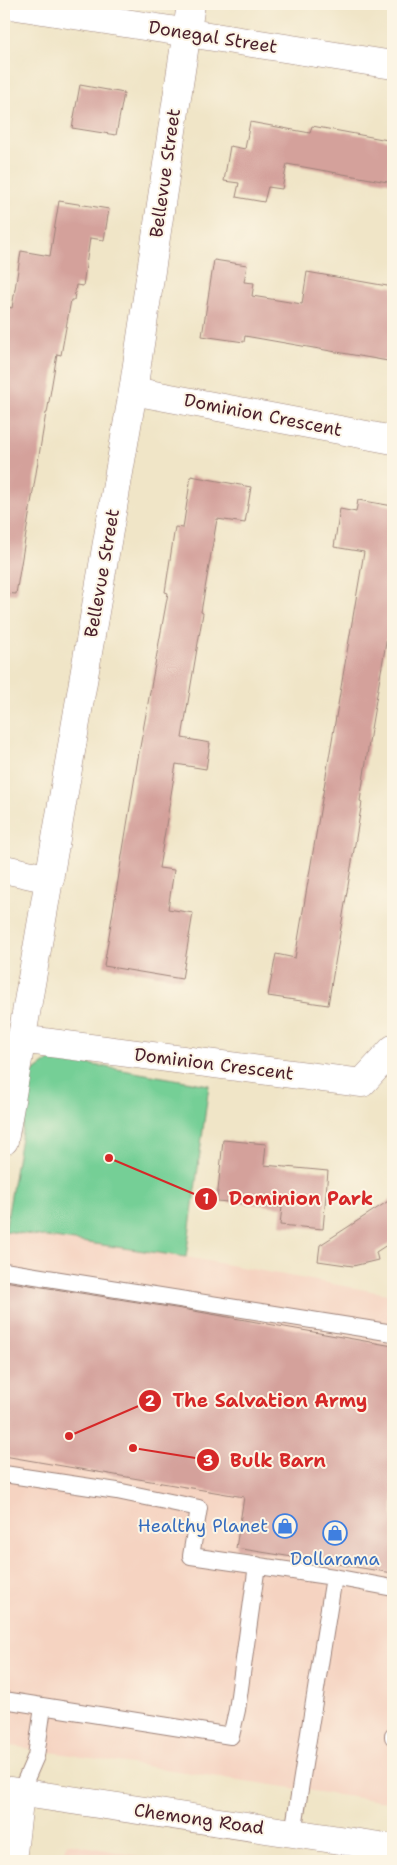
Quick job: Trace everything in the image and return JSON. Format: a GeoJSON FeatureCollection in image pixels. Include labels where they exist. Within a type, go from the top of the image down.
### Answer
{"type":"FeatureCollection","features":[{"type":"Feature","properties":{"kind":"street","name":"Donegal Street"},"geometry":{"type":"LineString","coordinates":[[4,4],[393,65]]}},
{"type":"Feature","properties":{"kind":"street","name":"Bellevue Street"},"geometry":{"type":"LineString","coordinates":[[4,1141],[20,1039],[50,879],[133,391],[191,4]]}},
{"type":"Feature","properties":{"kind":"street","name":"Dominion Crescent"},"geometry":{"type":"LineString","coordinates":[[133,391],[393,440]]}},
{"type":"Feature","properties":{"kind":"street"},"geometry":{"type":"LineString","coordinates":[[4,869],[50,879]]}},
{"type":"Feature","properties":{"kind":"street","name":"Dominion Crescent"},"geometry":{"type":"LineString","coordinates":[[20,1039],[362,1084],[393,1049]]}},
{"type":"Feature","properties":{"kind":"street"},"geometry":{"type":"LineString","coordinates":[[12,1791],[12,1861]]}},
{"type":"Feature","properties":{"kind":"street","name":"Chemong Road"},"geometry":{"type":"LineString","coordinates":[[12,1791],[393,1848]]}},
{"type":"Feature","properties":{"kind":"lane"},"geometry":{"type":"LineString","coordinates":[[4,1271],[393,1333]]}},
{"type":"Feature","properties":{"kind":"lane"},"geometry":{"type":"LineString","coordinates":[[4,1474],[117,1492],[199,1508],[192,1556],[334,1577],[393,1588]]}},
{"type":"Feature","properties":{"kind":"lane"},"geometry":{"type":"LineString","coordinates":[[4,1700],[231,1736],[237,1710],[257,1565]]}},
{"type":"Feature","properties":{"kind":"lane"},"geometry":{"type":"LineString","coordinates":[[292,1833],[334,1577]]}},
{"type":"Feature","properties":{"kind":"lane"},"geometry":{"type":"LineString","coordinates":[[12,1791],[36,1756],[43,1707]]}},
{"type":"Feature","properties":{"kind":"shaded area"},"geometry":{"type":"Polygon","coordinates":[[[4,1231],[186,1257],[393,1295],[393,1803],[4,1745],[4,1231]]]}},
{"type":"Feature","properties":{"kind":"shaded area"},"geometry":{"type":"Polygon","coordinates":[[[67,1843],[166,1861],[63,1861],[67,1843]]]}},
{"type":"Feature","properties":{"kind":"green space"},"geometry":{"type":"Polygon","coordinates":[[[53,1058],[209,1085],[186,1257],[5,1231],[32,1073],[53,1058]]]}},
{"type":"Feature","properties":{"kind":"building"},"geometry":{"type":"Polygon","coordinates":[[[80,85],[124,93],[116,135],[72,128],[80,85]]]}},
{"type":"Feature","properties":{"kind":"building"},"geometry":{"type":"Polygon","coordinates":[[[250,122],[310,133],[312,126],[393,141],[393,183],[287,164],[282,189],[268,187],[264,202],[236,197],[239,183],[224,181],[230,146],[245,149],[250,122]]]}},
{"type":"Feature","properties":{"kind":"building"},"geometry":{"type":"Polygon","coordinates":[[[59,201],[109,209],[104,240],[90,238],[83,286],[76,285],[74,300],[71,300],[61,355],[57,354],[16,594],[4,593],[4,327],[7,307],[12,308],[21,251],[50,256],[59,201]]]}},
{"type":"Feature","properties":{"kind":"building"},"geometry":{"type":"Polygon","coordinates":[[[214,260],[247,265],[244,282],[254,283],[252,296],[302,304],[307,272],[393,287],[393,333],[388,361],[245,336],[244,342],[202,336],[214,260]]]}},
{"type":"Feature","properties":{"kind":"building"},"geometry":{"type":"Polygon","coordinates":[[[191,476],[251,487],[245,523],[217,519],[182,738],[210,743],[206,769],[176,764],[159,868],[174,870],[168,909],[193,913],[182,979],[104,966],[138,758],[168,593],[165,592],[175,527],[183,528],[191,476]]]}},
{"type":"Feature","properties":{"kind":"building"},"geometry":{"type":"Polygon","coordinates":[[[358,500],[393,506],[393,609],[372,723],[360,801],[362,802],[328,1005],[268,996],[276,954],[295,958],[364,552],[334,547],[340,509],[356,512],[358,500]]]}},
{"type":"Feature","properties":{"kind":"building"},"geometry":{"type":"Polygon","coordinates":[[[223,1140],[266,1144],[264,1165],[328,1171],[323,1229],[280,1225],[282,1207],[217,1201],[223,1140]]]}},
{"type":"Feature","properties":{"kind":"building"},"geometry":{"type":"Polygon","coordinates":[[[393,1198],[393,1241],[376,1252],[378,1260],[353,1266],[318,1261],[320,1245],[393,1198]]]}},
{"type":"Feature","properties":{"kind":"building"},"geometry":{"type":"Polygon","coordinates":[[[4,1281],[188,1310],[393,1346],[393,1573],[236,1548],[244,1497],[4,1456],[4,1281]]]}},
{"type":"Feature","properties":{"kind":"place","name":"Dominion Park"},"geometry":{"type":"Point","coordinates":[109,1158]}},
{"type":"Feature","properties":{"kind":"place","name":"The Salvation Army"},"geometry":{"type":"Point","coordinates":[69,1436]}},
{"type":"Feature","properties":{"kind":"place","name":"Bulk Barn"},"geometry":{"type":"Point","coordinates":[133,1448]}},
{"type":"Feature","properties":{"kind":"place","name":"Healthy Planet"},"geometry":{"type":"Point","coordinates":[285,1526]}},
{"type":"Feature","properties":{"kind":"place","name":"Dollarama"},"geometry":{"type":"Point","coordinates":[335,1533]}}]}
